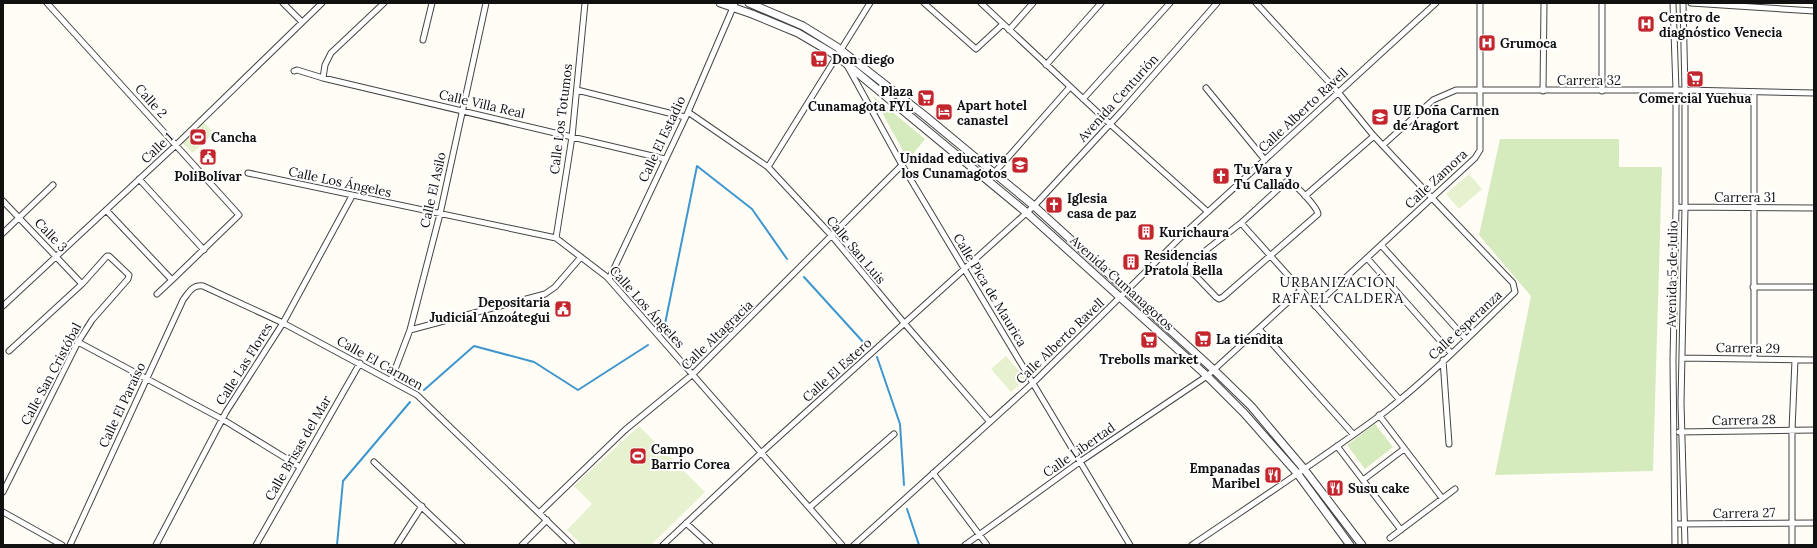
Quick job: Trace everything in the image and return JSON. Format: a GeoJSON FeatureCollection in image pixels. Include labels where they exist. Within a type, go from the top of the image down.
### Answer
{"type":"FeatureCollection","features":[{"type":"Feature","properties":{"kind":"street","name":"Calle 2"},"geometry":{"type":"LineString","coordinates":[[47,3],[238,214],[238,217],[204,250]]}},
{"type":"Feature","properties":{"kind":"street"},"geometry":{"type":"LineString","coordinates":[[283,3],[302,22]]}},
{"type":"Feature","properties":{"kind":"street","name":"Calle 1"},"geometry":{"type":"LineString","coordinates":[[3,306],[176,145],[322,3]]}},
{"type":"Feature","properties":{"kind":"street"},"geometry":{"type":"LineString","coordinates":[[323,78],[325,65],[331,53],[384,3]]}},
{"type":"Feature","properties":{"kind":"street"},"geometry":{"type":"LineString","coordinates":[[423,40],[432,3]]}},
{"type":"Feature","properties":{"kind":"street","name":"Calle El Asilo"},"geometry":{"type":"LineString","coordinates":[[391,380],[410,330],[440,214],[486,3]]}},
{"type":"Feature","properties":{"kind":"street","name":"Calle Los Totumos"},"geometry":{"type":"LineString","coordinates":[[556,238],[572,137],[585,3]]}},
{"type":"Feature","properties":{"kind":"street","name":"Avenida Cumanagotos"},"geometry":{"type":"LineString","coordinates":[[720,3],[735,5],[839,53],[846,64],[1027,213],[1207,376],[1244,413],[1297,473],[1350,545]]}},
{"type":"Feature","properties":{"kind":"street","name":"Avenida Cumanagotos"},"geometry":{"type":"LineString","coordinates":[[749,3],[804,26],[995,172],[1034,206],[1214,370],[1251,406],[1304,469],[1362,545]]}},
{"type":"Feature","properties":{"kind":"street"},"geometry":{"type":"LineString","coordinates":[[768,167],[870,3]]}},
{"type":"Feature","properties":{"kind":"street"},"geometry":{"type":"LineString","coordinates":[[924,3],[976,48],[1003,24]]}},
{"type":"Feature","properties":{"kind":"street"},"geometry":{"type":"LineString","coordinates":[[981,3],[1110,124],[1208,212]]}},
{"type":"Feature","properties":{"kind":"street"},"geometry":{"type":"LineString","coordinates":[[1010,30],[1033,3]]}},
{"type":"Feature","properties":{"kind":"street"},"geometry":{"type":"LineString","coordinates":[[1046,64],[1101,3]]}},
{"type":"Feature","properties":{"kind":"street"},"geometry":{"type":"LineString","coordinates":[[1083,99],[1170,3]]}},
{"type":"Feature","properties":{"kind":"street","name":"Avenida Centurión"},"geometry":{"type":"LineString","coordinates":[[1027,213],[1110,124],[1217,3]]}},
{"type":"Feature","properties":{"kind":"street","name":"Calle esperanza"},"geometry":{"type":"LineString","coordinates":[[1192,545],[1304,469],[1379,415],[1443,360],[1515,292],[1513,283],[1374,136],[1338,92],[1256,3]]}},
{"type":"Feature","properties":{"kind":"street","name":"Calle Alberto Ravell"},"geometry":{"type":"LineString","coordinates":[[854,545],[1032,383],[1208,212],[1436,3]]}},
{"type":"Feature","properties":{"kind":"street","name":"Calle Zamora"},"geometry":{"type":"LineString","coordinates":[[1316,306],[1475,158],[1480,150],[1480,3]]}},
{"type":"Feature","properties":{"kind":"street"},"geometry":{"type":"LineString","coordinates":[[1543,91],[1544,3]]}},
{"type":"Feature","properties":{"kind":"street"},"geometry":{"type":"LineString","coordinates":[[1602,3],[1602,91]]}},
{"type":"Feature","properties":{"kind":"street","name":"Avenida 5 de Julio"},"geometry":{"type":"LineString","coordinates":[[1673,3],[1676,90],[1674,319],[1675,545]]}},
{"type":"Feature","properties":{"kind":"street","name":"Avenida 5 de Julio"},"geometry":{"type":"LineString","coordinates":[[1683,3],[1685,208],[1681,432],[1685,545]]}},
{"type":"Feature","properties":{"kind":"street"},"geometry":{"type":"LineString","coordinates":[[1691,3],[1772,6],[1814,11]]}},
{"type":"Feature","properties":{"kind":"street","name":"Calle El Estadio"},"geometry":{"type":"LineString","coordinates":[[609,279],[687,115],[735,5]]}},
{"type":"Feature","properties":{"kind":"street","name":"Calle Pica de Maurica"},"geometry":{"type":"LineString","coordinates":[[846,64],[902,165],[1130,545]]}},
{"type":"Feature","properties":{"kind":"street","name":"Calle Villa Real"},"geometry":{"type":"LineString","coordinates":[[294,71],[297,70],[323,78],[665,159]]}},
{"type":"Feature","properties":{"kind":"street"},"geometry":{"type":"LineString","coordinates":[[995,172],[1070,87]]}},
{"type":"Feature","properties":{"kind":"street"},"geometry":{"type":"LineString","coordinates":[[1206,88],[1265,160]]}},
{"type":"Feature","properties":{"kind":"street","name":"Calle San Luis"},"geometry":{"type":"LineString","coordinates":[[577,90],[687,115],[768,167],[832,236],[905,324],[990,422]]}},
{"type":"Feature","properties":{"kind":"street","name":"Carrera 32"},"geometry":{"type":"LineString","coordinates":[[1383,145],[1433,100],[1456,90],[1685,90],[1814,93]]}},
{"type":"Feature","properties":{"kind":"street"},"geometry":{"type":"LineString","coordinates":[[1754,92],[1754,358]]}},
{"type":"Feature","properties":{"kind":"street"},"geometry":{"type":"LineString","coordinates":[[1305,196],[1374,136]]}},
{"type":"Feature","properties":{"kind":"street","name":"Calle Altagracia"},"geometry":{"type":"LineString","coordinates":[[539,513],[625,430],[693,374],[902,165]]}},
{"type":"Feature","properties":{"kind":"street","name":"Calle Los Ángeles"},"geometry":{"type":"LineString","coordinates":[[248,173],[556,238],[609,279],[842,545]]}},
{"type":"Feature","properties":{"kind":"street"},"geometry":{"type":"LineString","coordinates":[[139,180],[204,250],[157,294]]}},
{"type":"Feature","properties":{"kind":"street"},"geometry":{"type":"LineString","coordinates":[[1287,181],[1292,182],[1305,196],[1317,210],[1318,214],[1219,299],[1216,298],[1191,271],[1191,262],[1241,223],[1287,181]]}},
{"type":"Feature","properties":{"kind":"street"},"geometry":{"type":"LineString","coordinates":[[3,233],[52,185]]}},
{"type":"Feature","properties":{"kind":"street","name":"Calle Las Flores"},"geometry":{"type":"LineString","coordinates":[[156,545],[222,419],[283,323],[352,196]]}},
{"type":"Feature","properties":{"kind":"street","name":"Calle 3"},"geometry":{"type":"LineString","coordinates":[[3,201],[82,284]]}},
{"type":"Feature","properties":{"kind":"street","name":"Carrera 31"},"geometry":{"type":"LineString","coordinates":[[1676,207],[1814,208]]}},
{"type":"Feature","properties":{"kind":"street"},"geometry":{"type":"LineString","coordinates":[[106,210],[172,280]]}},
{"type":"Feature","properties":{"kind":"street","name":"Calle El Estero"},"geometry":{"type":"LineString","coordinates":[[663,545],[762,452],[1027,213]]}},
{"type":"Feature","properties":{"kind":"street"},"geometry":{"type":"LineString","coordinates":[[1241,223],[1399,399]]}},
{"type":"Feature","properties":{"kind":"street"},"geometry":{"type":"LineString","coordinates":[[1381,245],[1466,339]]}},
{"type":"Feature","properties":{"kind":"street","name":"Calle San Cristóbal"},"geometry":{"type":"LineString","coordinates":[[3,492],[78,342],[92,320],[128,279],[129,275],[108,256],[82,284]]}},
{"type":"Feature","properties":{"kind":"street"},"geometry":{"type":"LineString","coordinates":[[410,330],[545,294],[555,287],[581,257]]}},
{"type":"Feature","properties":{"kind":"street"},"geometry":{"type":"LineString","coordinates":[[1367,258],[1451,352]]}},
{"type":"Feature","properties":{"kind":"street"},"geometry":{"type":"LineString","coordinates":[[9,351],[82,284]]}},
{"type":"Feature","properties":{"kind":"street","name":"Calle El Paraíso"},"geometry":{"type":"LineString","coordinates":[[70,545],[183,300],[194,286],[203,286]]}},
{"type":"Feature","properties":{"kind":"street","name":"Calle El Carmen"},"geometry":{"type":"LineString","coordinates":[[203,286],[283,323],[360,363],[417,395],[572,545]]}},
{"type":"Feature","properties":{"kind":"street"},"geometry":{"type":"LineString","coordinates":[[1753,287],[1814,287]]}},
{"type":"Feature","properties":{"kind":"street","name":"Calle Libertad"},"geometry":{"type":"LineString","coordinates":[[965,545],[1080,461],[1207,376],[1301,290]]}},
{"type":"Feature","properties":{"kind":"street"},"geometry":{"type":"LineString","coordinates":[[1674,319],[1682,319]]}},
{"type":"Feature","properties":{"kind":"street"},"geometry":{"type":"LineString","coordinates":[[1259,329],[1353,434]]}},
{"type":"Feature","properties":{"kind":"street"},"geometry":{"type":"LineString","coordinates":[[78,342],[222,419],[300,467]]}},
{"type":"Feature","properties":{"kind":"street","name":"Carrera 29"},"geometry":{"type":"LineString","coordinates":[[1682,358],[1814,360]]}},
{"type":"Feature","properties":{"kind":"street"},"geometry":{"type":"LineString","coordinates":[[1443,360],[1449,444]]}},
{"type":"Feature","properties":{"kind":"street"},"geometry":{"type":"LineString","coordinates":[[1792,545],[1792,430],[1795,360]]}},
{"type":"Feature","properties":{"kind":"street","name":"Calle Brisas del Mar"},"geometry":{"type":"LineString","coordinates":[[256,545],[360,363]]}},
{"type":"Feature","properties":{"kind":"street"},"geometry":{"type":"LineString","coordinates":[[1379,415],[1442,498]]}},
{"type":"Feature","properties":{"kind":"street","name":"Carrera 28"},"geometry":{"type":"LineString","coordinates":[[1674,431],[1814,430]]}},
{"type":"Feature","properties":{"kind":"street"},"geometry":{"type":"LineString","coordinates":[[810,507],[894,434]]}},
{"type":"Feature","properties":{"kind":"street"},"geometry":{"type":"LineString","coordinates":[[1337,446],[1401,530]]}},
{"type":"Feature","properties":{"kind":"street"},"geometry":{"type":"LineString","coordinates":[[1363,480],[1404,449]]}},
{"type":"Feature","properties":{"kind":"street"},"geometry":{"type":"LineString","coordinates":[[374,462],[462,545]]}},
{"type":"Feature","properties":{"kind":"street"},"geometry":{"type":"LineString","coordinates":[[933,473],[987,545]]}},
{"type":"Feature","properties":{"kind":"street"},"geometry":{"type":"LineString","coordinates":[[1390,538],[1455,489]]}},
{"type":"Feature","properties":{"kind":"street"},"geometry":{"type":"LineString","coordinates":[[397,545],[422,506]]}},
{"type":"Feature","properties":{"kind":"street"},"geometry":{"type":"LineString","coordinates":[[3,512],[62,545]]}},
{"type":"Feature","properties":{"kind":"street"},"geometry":{"type":"LineString","coordinates":[[522,545],[547,520]]}},
{"type":"Feature","properties":{"kind":"street"},"geometry":{"type":"LineString","coordinates":[[686,523],[710,545]]}},
{"type":"Feature","properties":{"kind":"street","name":"Carrera 27"},"geometry":{"type":"LineString","coordinates":[[1675,524],[1814,523]]}},
{"type":"Feature","properties":{"kind":"green space"},"geometry":{"type":"Polygon","coordinates":[[[873,96],[925,139],[908,160],[873,96]]]}},
{"type":"Feature","properties":{"kind":"green space","name":"Cancha"},"geometry":{"type":"Polygon","coordinates":[[[203,121],[214,133],[193,153],[181,142],[203,121]]]}},
{"type":"Feature","properties":{"kind":"green space"},"geometry":{"type":"Polygon","coordinates":[[[1500,139],[1619,139],[1619,167],[1662,167],[1653,471],[1495,475],[1531,296],[1479,235],[1500,139]]]}},
{"type":"Feature","properties":{"kind":"green space"},"geometry":{"type":"Polygon","coordinates":[[[1469,174],[1482,189],[1459,209],[1446,194],[1469,174]]]}},
{"type":"Feature","properties":{"kind":"green space"},"geometry":{"type":"Polygon","coordinates":[[[1006,356],[1026,379],[1011,392],[991,369],[1006,356]]]}},
{"type":"Feature","properties":{"kind":"green space"},"geometry":{"type":"Polygon","coordinates":[[[1375,424],[1393,447],[1365,469],[1347,445],[1375,424]]]}},
{"type":"Feature","properties":{"kind":"green space","name":"Campo Barrio Corea"},"geometry":{"type":"Polygon","coordinates":[[[639,426],[705,492],[651,545],[582,545],[567,530],[592,504],[574,486],[639,426]]]}},
{"type":"Feature","properties":{"kind":"waterway"},"geometry":{"type":"LineString","coordinates":[[665,324],[697,166],[752,209],[787,259]]}},
{"type":"Feature","properties":{"kind":"waterway"},"geometry":{"type":"LineString","coordinates":[[804,277],[864,343]]}},
{"type":"Feature","properties":{"kind":"waterway"},"geometry":{"type":"LineString","coordinates":[[424,390],[474,346],[534,362],[578,390],[648,345]]}},
{"type":"Feature","properties":{"kind":"waterway"},"geometry":{"type":"LineString","coordinates":[[877,357],[900,424],[904,485]]}},
{"type":"Feature","properties":{"kind":"waterway"},"geometry":{"type":"LineString","coordinates":[[337,545],[343,481],[410,402]]}},
{"type":"Feature","properties":{"kind":"waterway"},"geometry":{"type":"LineString","coordinates":[[907,509],[919,545]]}},
{"type":"Feature","properties":{"kind":"place","name":"Centro de diagnóstico Venecia"},"geometry":{"type":"Point","coordinates":[1646,24]}},
{"type":"Feature","properties":{"kind":"place","name":"Grumoca"},"geometry":{"type":"Point","coordinates":[1487,43]}},
{"type":"Feature","properties":{"kind":"place","name":"Don diego"},"geometry":{"type":"Point","coordinates":[819,59]}},
{"type":"Feature","properties":{"kind":"place","name":"Comercial Yuehua"},"geometry":{"type":"Point","coordinates":[1695,79]}},
{"type":"Feature","properties":{"kind":"place","name":"Plaza Cunamagota FYL"},"geometry":{"type":"Point","coordinates":[926,98]}},
{"type":"Feature","properties":{"kind":"place","name":"Apart hotel canastel"},"geometry":{"type":"Point","coordinates":[944,112]}},
{"type":"Feature","properties":{"kind":"place","name":"UE Doña Carmen de Aragort"},"geometry":{"type":"Point","coordinates":[1380,117]}},
{"type":"Feature","properties":{"kind":"place","name":"Cancha"},"geometry":{"type":"Point","coordinates":[198,137]}},
{"type":"Feature","properties":{"kind":"place","name":"PoliBolívar"},"geometry":{"type":"Point","coordinates":[208,157]}},
{"type":"Feature","properties":{"kind":"place","name":"Unidad educativa los Cunamagotos"},"geometry":{"type":"Point","coordinates":[1020,165]}},
{"type":"Feature","properties":{"kind":"place","name":"Tu Vara y Tu Callado"},"geometry":{"type":"Point","coordinates":[1221,176]}},
{"type":"Feature","properties":{"kind":"place","name":"Iglesia casa de paz"},"geometry":{"type":"Point","coordinates":[1054,205]}},
{"type":"Feature","properties":{"kind":"place","name":"Kurichaura"},"geometry":{"type":"Point","coordinates":[1146,232]}},
{"type":"Feature","properties":{"kind":"place","name":"Residencias Pratola Bella"},"geometry":{"type":"Point","coordinates":[1131,262]}},
{"type":"Feature","properties":{"kind":"place","name":"Depositaria Judicial Anzoátegui"},"geometry":{"type":"Point","coordinates":[563,309]}},
{"type":"Feature","properties":{"kind":"place","name":"La tiendita"},"geometry":{"type":"Point","coordinates":[1203,339]}},
{"type":"Feature","properties":{"kind":"place","name":"Trebolls market"},"geometry":{"type":"Point","coordinates":[1149,340]}},
{"type":"Feature","properties":{"kind":"place","name":"Campo Barrio Corea"},"geometry":{"type":"Point","coordinates":[638,456]}},
{"type":"Feature","properties":{"kind":"place","name":"Empanadas Maribel"},"geometry":{"type":"Point","coordinates":[1273,475]}},
{"type":"Feature","properties":{"kind":"place","name":"Susu cake"},"geometry":{"type":"Point","coordinates":[1335,488]}},
{"type":"Feature","properties":{"kind":"district","name":"URBANIZACIÓN RAFAEL CALDERA"},"geometry":{"type":"Point","coordinates":[1338,290]}}]}
